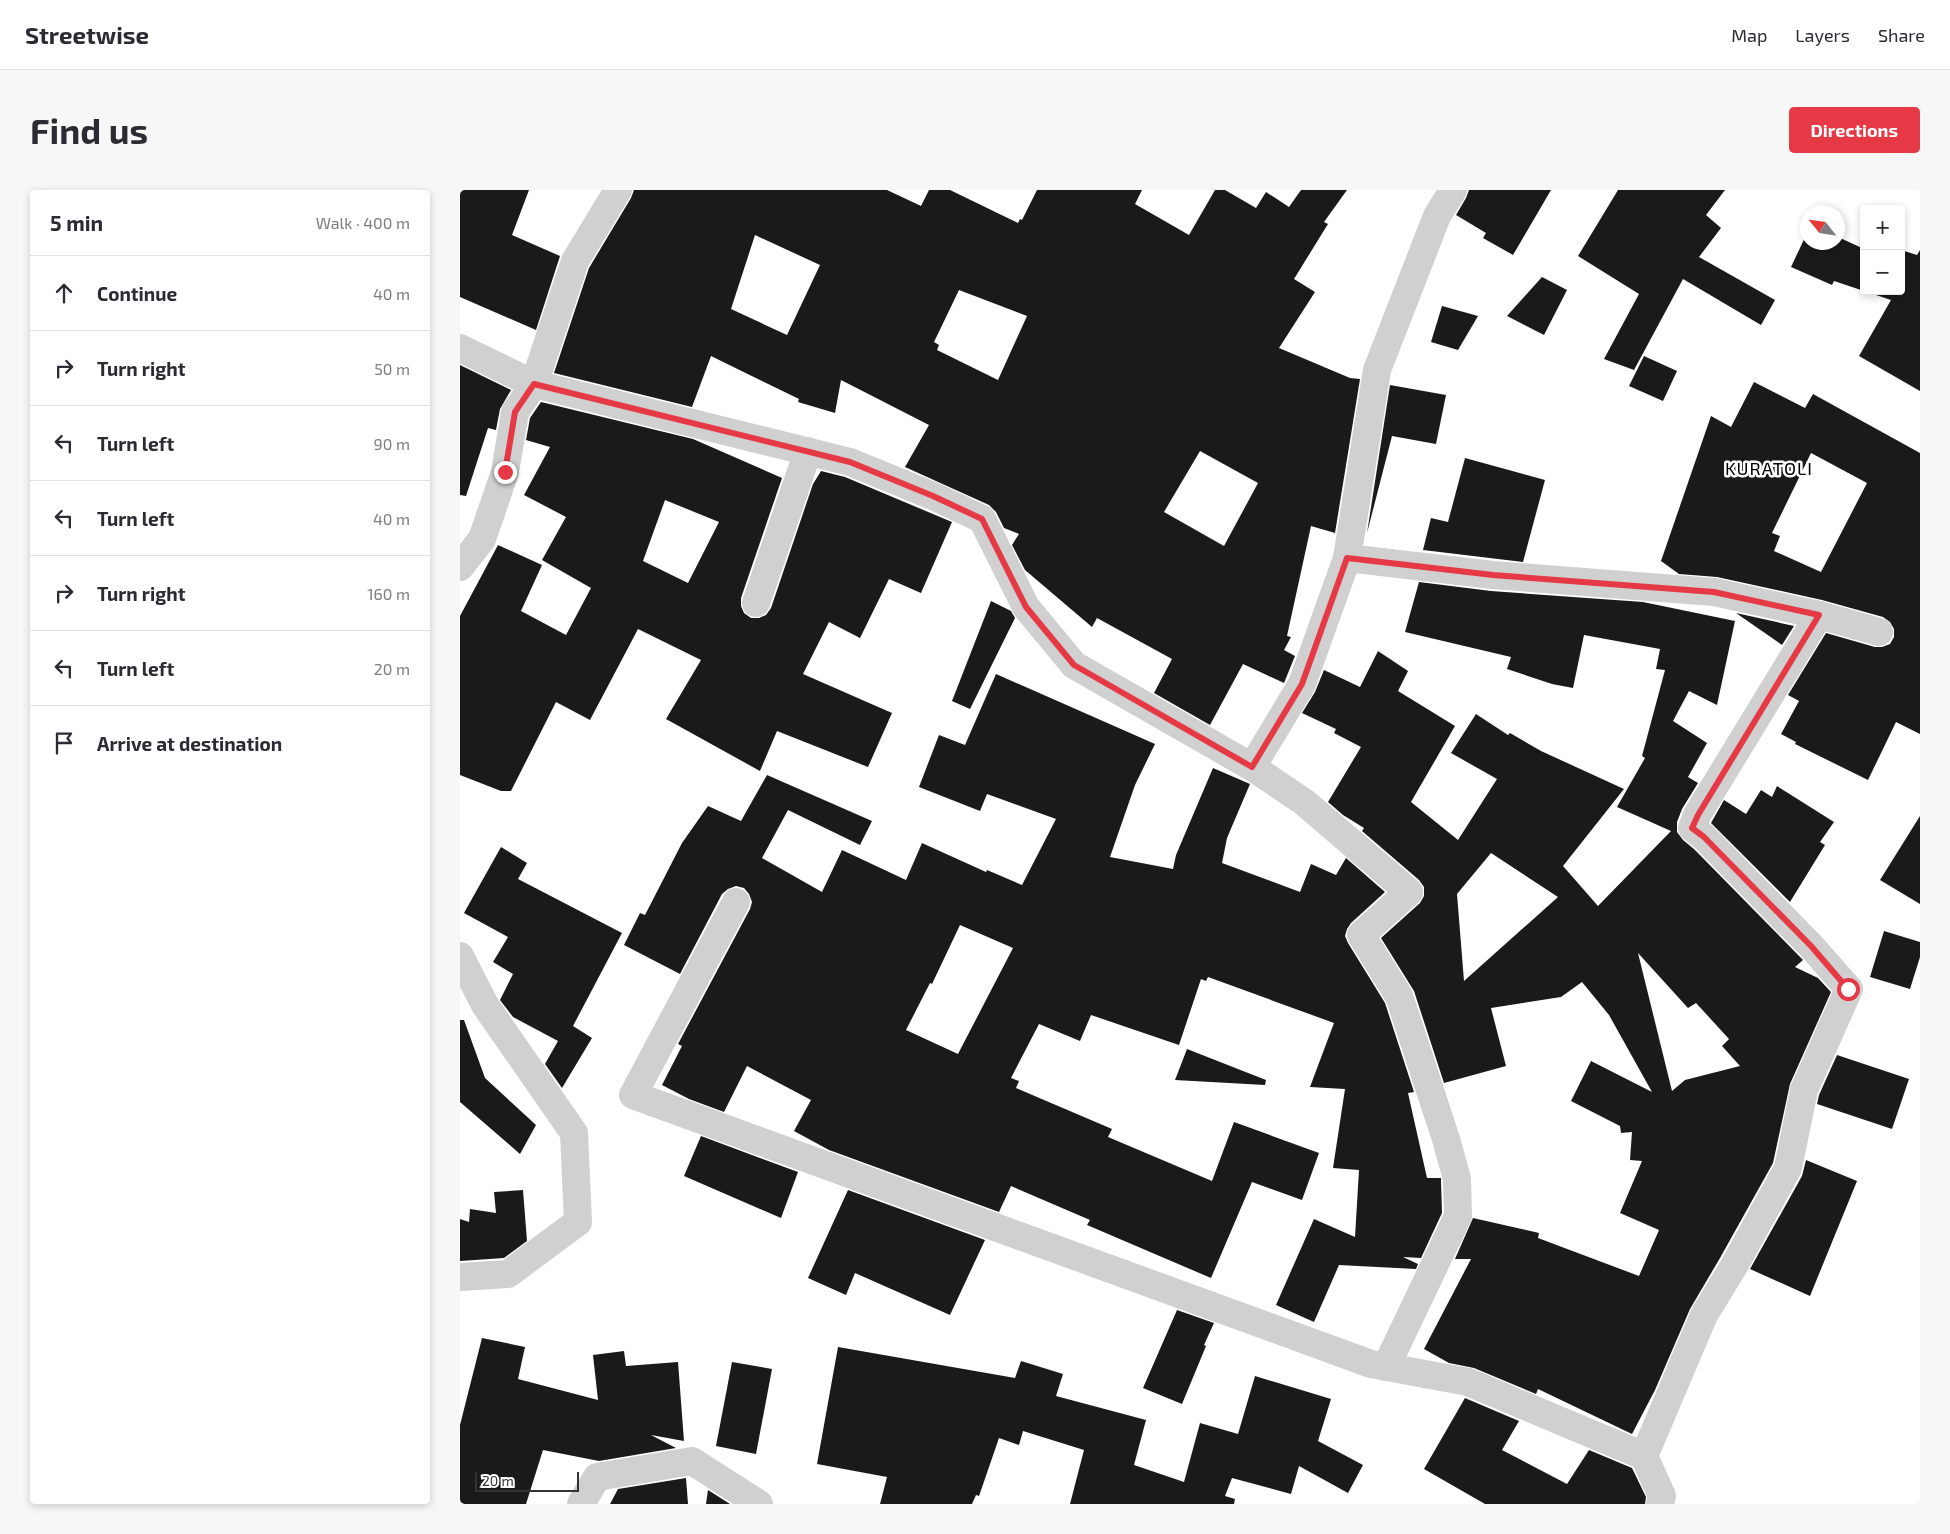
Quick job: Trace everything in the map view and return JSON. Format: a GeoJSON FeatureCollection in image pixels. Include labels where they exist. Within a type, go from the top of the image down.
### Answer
{"type":"FeatureCollection","features":[{"type":"Feature","properties":{"kind":"street"},"geometry":{"type":"LineString","coordinates":[[460,567],[482,539],[505,472],[515,412],[534,384],[575,261],[618,190]]}},
{"type":"Feature","properties":{"kind":"street"},"geometry":{"type":"LineString","coordinates":[[1252,767],[1302,684],[1347,558],[1377,370],[1437,216],[1453,190]]}},
{"type":"Feature","properties":{"kind":"street"},"geometry":{"type":"LineString","coordinates":[[460,348],[534,384],[850,462],[933,496],[982,519],[1026,607],[1074,665],[1252,767],[1304,802],[1409,892],[1361,935],[1399,996],[1446,1139],[1457,1179],[1458,1216],[1386,1367]]}},
{"type":"Feature","properties":{"kind":"street"},"geometry":{"type":"LineString","coordinates":[[756,603],[808,451]]}},
{"type":"Feature","properties":{"kind":"street"},"geometry":{"type":"LineString","coordinates":[[1347,558],[1493,575],[1714,592],[1819,615],[1879,632]]}},
{"type":"Feature","properties":{"kind":"street"},"geometry":{"type":"LineString","coordinates":[[1644,1456],[1704,1315],[1734,1266],[1788,1168],[1804,1090],[1848,989],[1811,946],[1704,837],[1692,828],[1702,806],[1819,615]]}},
{"type":"Feature","properties":{"kind":"street"},"geometry":{"type":"LineString","coordinates":[[736,902],[633,1095],[1371,1364],[1468,1382],[1644,1456],[1662,1496],[1660,1504]]}},
{"type":"Feature","properties":{"kind":"street"},"geometry":{"type":"LineString","coordinates":[[460,956],[485,1005],[574,1133],[578,1222],[508,1274],[460,1277]]}},
{"type":"Feature","properties":{"kind":"street"},"geometry":{"type":"LineString","coordinates":[[581,1504],[597,1477],[692,1461],[759,1504]]}},
{"type":"Feature","properties":{"kind":"building"},"geometry":{"type":"Polygon","coordinates":[[[460,190],[529,190],[512,235],[560,256],[536,330],[460,297],[460,190]]]}},
{"type":"Feature","properties":{"kind":"building"},"geometry":{"type":"Polygon","coordinates":[[[634,190],[887,190],[921,206],[929,190],[950,190],[1018,223],[1020,219],[1022,220],[1037,190],[1142,190],[1135,204],[1189,235],[1215,190],[1225,190],[1256,208],[1266,192],[1289,207],[1301,190],[1347,190],[1324,222],[1328,224],[1294,279],[1315,292],[1279,348],[1350,378],[1360,379],[1335,533],[1311,526],[1287,636],[1291,637],[1284,650],[1295,656],[1284,683],[1243,664],[1210,725],[1154,693],[1172,659],[1097,618],[1092,627],[1025,570],[1012,545],[1019,534],[1004,528],[996,512],[989,505],[905,467],[929,425],[841,380],[835,413],[798,402],[799,399],[711,356],[692,407],[554,373],[589,268],[634,190]],[[755,235],[731,309],[787,335],[820,265],[755,235]],[[959,290],[934,342],[939,345],[937,350],[998,380],[1027,316],[959,290]],[[1200,451],[1164,512],[1224,546],[1258,483],[1200,451]]]}},
{"type":"Feature","properties":{"kind":"building"},"geometry":{"type":"Polygon","coordinates":[[[1469,190],[1551,190],[1513,255],[1483,238],[1486,233],[1456,215],[1469,190]]]}},
{"type":"Feature","properties":{"kind":"building"},"geometry":{"type":"Polygon","coordinates":[[[1618,190],[1725,190],[1706,215],[1721,228],[1699,257],[1775,300],[1761,325],[1683,279],[1634,370],[1604,359],[1639,294],[1578,256],[1618,190]]]}},
{"type":"Feature","properties":{"kind":"building"},"geometry":{"type":"Polygon","coordinates":[[[1845,240],[1860,247],[1860,290],[1834,281],[1832,285],[1791,267],[1800,248],[1800,250],[1845,250],[1845,240]]]}},
{"type":"Feature","properties":{"kind":"building"},"geometry":{"type":"Polygon","coordinates":[[[1920,250],[1920,391],[1859,356],[1891,300],[1876,295],[1905,295],[1905,251],[1917,255],[1920,250]]]}},
{"type":"Feature","properties":{"kind":"building"},"geometry":{"type":"Polygon","coordinates":[[[1542,277],[1567,290],[1544,335],[1507,316],[1542,277]]]}},
{"type":"Feature","properties":{"kind":"building"},"geometry":{"type":"Polygon","coordinates":[[[1442,306],[1478,316],[1458,350],[1431,342],[1442,306]]]}},
{"type":"Feature","properties":{"kind":"building"},"geometry":{"type":"Polygon","coordinates":[[[1644,356],[1677,371],[1663,401],[1629,386],[1644,356]]]}},
{"type":"Feature","properties":{"kind":"building"},"geometry":{"type":"Polygon","coordinates":[[[460,365],[511,390],[500,409],[496,430],[488,428],[466,496],[460,495],[460,365]]]}},
{"type":"Feature","properties":{"kind":"building"},"geometry":{"type":"Polygon","coordinates":[[[1754,382],[1805,408],[1813,394],[1920,453],[1920,734],[1896,722],[1868,780],[1795,744],[1796,742],[1781,734],[1799,701],[1788,695],[1826,633],[1875,647],[1882,647],[1890,644],[1894,637],[1894,629],[1890,622],[1883,617],[1822,600],[1717,577],[1679,574],[1661,561],[1711,416],[1731,427],[1754,382]],[[1811,453],[1772,533],[1780,536],[1774,551],[1821,572],[1867,483],[1811,453]]]}},
{"type":"Feature","properties":{"kind":"building"},"geometry":{"type":"Polygon","coordinates":[[[1390,385],[1446,395],[1436,444],[1392,436],[1367,533],[1390,385]]]}},
{"type":"Feature","properties":{"kind":"building"},"geometry":{"type":"Polygon","coordinates":[[[541,402],[693,439],[782,478],[741,598],[741,606],[744,613],[751,618],[759,618],[766,615],[771,608],[813,484],[821,471],[845,477],[952,522],[921,593],[889,579],[860,638],[829,622],[803,674],[892,713],[868,767],[777,731],[760,771],[666,719],[701,660],[638,629],[590,720],[556,702],[511,791],[501,791],[460,775],[460,616],[498,545],[542,565],[521,611],[566,635],[591,588],[542,560],[566,517],[524,495],[550,447],[526,440],[530,418],[541,402]],[[665,500],[643,561],[688,583],[719,522],[665,500]]]}},
{"type":"Feature","properties":{"kind":"building"},"geometry":{"type":"Polygon","coordinates":[[[1465,458],[1545,480],[1523,562],[1423,550],[1431,518],[1448,522],[1465,458]]]}},
{"type":"Feature","properties":{"kind":"building"},"geometry":{"type":"Polygon","coordinates":[[[1419,582],[1491,591],[1643,602],[1735,621],[1717,705],[1689,691],[1673,721],[1707,743],[1688,777],[1698,783],[1682,809],[1677,822],[1677,832],[1803,960],[1795,967],[1818,978],[1831,992],[1790,1084],[1773,1163],[1690,1309],[1655,1390],[1632,1434],[1538,1389],[1536,1394],[1474,1368],[1449,1363],[1424,1349],[1471,1259],[1455,1259],[1473,1218],[1539,1233],[1538,1238],[1639,1276],[1659,1230],[1620,1213],[1642,1161],[1630,1160],[1632,1132],[1621,1133],[1620,1126],[1571,1101],[1591,1061],[1652,1092],[1609,1015],[1582,982],[1561,997],[1491,1008],[1506,1066],[1444,1083],[1414,991],[1381,938],[1420,903],[1424,896],[1424,887],[1419,880],[1362,831],[1364,828],[1343,815],[1328,802],[1361,747],[1334,733],[1336,729],[1302,713],[1315,692],[1324,670],[1360,687],[1378,651],[1408,671],[1398,691],[1455,726],[1411,802],[1458,840],[1497,779],[1451,753],[1476,714],[1508,735],[1510,733],[1541,751],[1624,789],[1563,866],[1598,906],[1671,831],[1617,807],[1645,758],[1642,756],[1665,670],[1656,669],[1660,649],[1584,635],[1573,688],[1552,684],[1507,669],[1511,657],[1405,632],[1419,582]],[[1491,853],[1457,894],[1464,981],[1558,897],[1491,853]],[[1638,953],[1672,1091],[1685,1080],[1740,1066],[1722,1046],[1729,1039],[1696,1003],[1688,1008],[1638,953]]]}},
{"type":"Feature","properties":{"kind":"building"},"geometry":{"type":"Polygon","coordinates":[[[991,601],[1011,611],[1015,618],[970,709],[952,701],[991,601]]]}},
{"type":"Feature","properties":{"kind":"building"},"geometry":{"type":"Polygon","coordinates":[[[1736,613],[1794,626],[1782,645],[1736,613]]]}},
{"type":"Feature","properties":{"kind":"building"},"geometry":{"type":"Polygon","coordinates":[[[996,674],[1155,744],[1135,785],[1110,857],[1173,869],[1176,855],[1213,768],[1250,784],[1227,838],[1222,863],[1300,892],[1311,864],[1336,875],[1346,858],[1385,892],[1351,923],[1345,936],[1385,1003],[1414,1092],[1408,1093],[1427,1178],[1441,1178],[1442,1213],[1421,1258],[1403,1257],[1418,1264],[1416,1269],[1339,1265],[1314,1322],[1276,1305],[1314,1219],[1355,1237],[1359,1170],[1333,1168],[1345,1089],[1310,1087],[1334,1023],[1208,977],[1206,981],[1201,979],[1179,1045],[1091,1015],[1080,1041],[1039,1024],[1011,1078],[1019,1081],[1016,1088],[1112,1129],[1108,1137],[1212,1181],[1234,1122],[1319,1153],[1302,1200],[1252,1182],[1211,1278],[1087,1225],[1090,1220],[1011,1186],[999,1212],[829,1150],[794,1131],[811,1100],[747,1066],[724,1112],[689,1099],[662,1085],[682,1046],[678,1044],[752,902],[744,888],[736,886],[722,894],[680,974],[624,945],[640,913],[645,915],[682,843],[708,806],[741,821],[767,775],[872,821],[860,845],[788,810],[762,858],[822,892],[842,850],[906,880],[922,843],[986,872],[987,870],[1022,885],[1056,819],[987,794],[980,811],[919,787],[939,735],[965,745],[996,674]],[[960,925],[932,984],[930,983],[906,1030],[958,1054],[1013,948],[960,925]]]}},
{"type":"Feature","properties":{"kind":"building"},"geometry":{"type":"Polygon","coordinates":[[[1777,786],[1834,822],[1820,842],[1825,845],[1790,902],[1711,823],[1724,800],[1746,814],[1761,790],[1772,797],[1777,786]]]}},
{"type":"Feature","properties":{"kind":"building"},"geometry":{"type":"Polygon","coordinates":[[[1920,816],[1920,904],[1880,880],[1920,816]]]}},
{"type":"Feature","properties":{"kind":"building"},"geometry":{"type":"Polygon","coordinates":[[[501,847],[527,863],[518,879],[622,933],[573,1026],[592,1038],[562,1088],[545,1064],[558,1041],[513,1017],[500,1000],[513,974],[493,962],[508,937],[464,913],[501,847]]]}},
{"type":"Feature","properties":{"kind":"building"},"geometry":{"type":"Polygon","coordinates":[[[1884,931],[1920,942],[1920,957],[1910,989],[1870,977],[1884,931]]]}},
{"type":"Feature","properties":{"kind":"building"},"geometry":{"type":"Polygon","coordinates":[[[460,1020],[464,1020],[485,1078],[536,1125],[520,1154],[460,1102],[460,1020]]]}},
{"type":"Feature","properties":{"kind":"building"},"geometry":{"type":"Polygon","coordinates":[[[1187,1049],[1266,1080],[1265,1085],[1175,1080],[1187,1049]]]}},
{"type":"Feature","properties":{"kind":"building"},"geometry":{"type":"Polygon","coordinates":[[[1837,1055],[1909,1079],[1892,1129],[1817,1104],[1819,1095],[1837,1055]]]}},
{"type":"Feature","properties":{"kind":"building"},"geometry":{"type":"Polygon","coordinates":[[[701,1136],[798,1172],[781,1218],[684,1176],[701,1136]]]}},
{"type":"Feature","properties":{"kind":"building"},"geometry":{"type":"Polygon","coordinates":[[[1806,1160],[1857,1181],[1810,1296],[1750,1269],[1802,1176],[1806,1160]]]}},
{"type":"Feature","properties":{"kind":"building"},"geometry":{"type":"Polygon","coordinates":[[[523,1190],[527,1241],[504,1258],[460,1261],[460,1219],[469,1222],[470,1209],[496,1213],[494,1192],[523,1190]]]}},
{"type":"Feature","properties":{"kind":"building"},"geometry":{"type":"Polygon","coordinates":[[[848,1190],[985,1240],[950,1315],[855,1273],[846,1295],[808,1278],[848,1190]]]}},
{"type":"Feature","properties":{"kind":"building"},"geometry":{"type":"Polygon","coordinates":[[[1177,1310],[1214,1323],[1182,1404],[1143,1388],[1177,1310]]]}},
{"type":"Feature","properties":{"kind":"building"},"geometry":{"type":"Polygon","coordinates":[[[482,1338],[525,1347],[518,1379],[598,1400],[593,1355],[624,1351],[626,1366],[678,1362],[684,1441],[651,1435],[676,1448],[599,1461],[543,1450],[526,1504],[460,1504],[460,1425],[482,1338]]]}},
{"type":"Feature","properties":{"kind":"building"},"geometry":{"type":"Polygon","coordinates":[[[838,1347],[1015,1378],[1021,1361],[1063,1374],[1056,1396],[1146,1420],[1134,1465],[1184,1482],[1200,1423],[1238,1434],[1255,1376],[1331,1399],[1318,1441],[1363,1465],[1348,1493],[1299,1466],[1291,1494],[1232,1478],[1225,1496],[1235,1499],[1234,1504],[1070,1504],[1084,1450],[1023,1431],[1019,1445],[999,1438],[979,1496],[976,1495],[972,1504],[880,1504],[887,1477],[817,1464],[838,1347]]]}},
{"type":"Feature","properties":{"kind":"building"},"geometry":{"type":"Polygon","coordinates":[[[732,1362],[772,1369],[756,1454],[716,1446],[732,1362]]]}},
{"type":"Feature","properties":{"kind":"building"},"geometry":{"type":"Polygon","coordinates":[[[1465,1398],[1519,1421],[1502,1450],[1567,1484],[1589,1450],[1632,1468],[1646,1497],[1645,1504],[1485,1504],[1424,1469],[1465,1398]]]}},
{"type":"Feature","properties":{"kind":"building"},"geometry":{"type":"Polygon","coordinates":[[[686,1478],[688,1504],[610,1504],[618,1489],[686,1478]]]}},
{"type":"Feature","properties":{"kind":"building"},"geometry":{"type":"Polygon","coordinates":[[[708,1490],[730,1504],[706,1504],[708,1490]]]}},
{"type":"Feature","properties":{"kind":"district","name":"KURATOLI"},"geometry":{"type":"Point","coordinates":[1769,469]}},
{"type":"Feature","properties":{"kind":"route"},"geometry":{"type":"LineString","coordinates":[[505,472],[515,412],[534,384],[850,462],[933,496],[982,519],[1026,607],[1074,665],[1252,767],[1302,684],[1347,558],[1493,575],[1714,592],[1819,615],[1698,815],[1692,828],[1704,837],[1811,946],[1848,989]]}}]}
